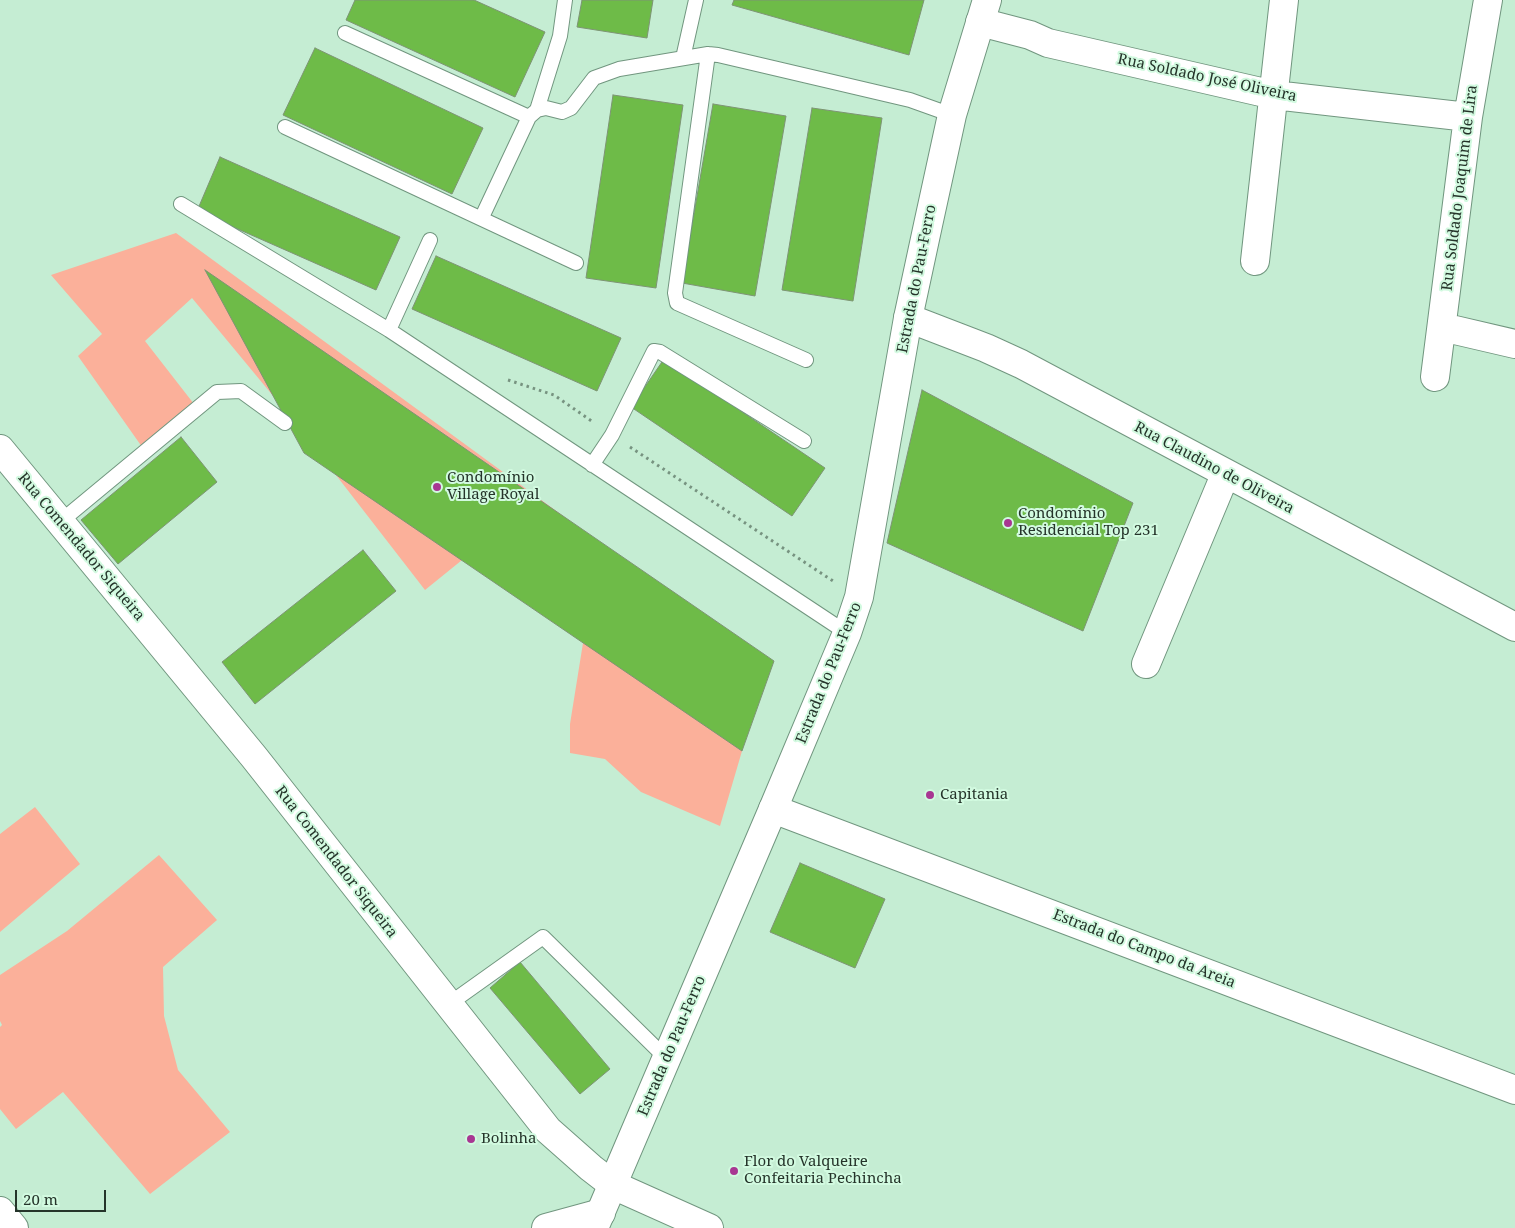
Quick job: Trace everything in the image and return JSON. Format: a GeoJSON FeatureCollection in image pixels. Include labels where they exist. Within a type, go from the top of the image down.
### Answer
{"type":"FeatureCollection","features":[{"type":"Feature","properties":{"kind":"street"},"geometry":{"type":"LineString","coordinates":[[1255,261],[1284,0]]}},
{"type":"Feature","properties":{"kind":"street","name":"Rua Soldado Joaquim de Lira"},"geometry":{"type":"LineString","coordinates":[[1435,377],[1468,117],[1488,0]]}},
{"type":"Feature","properties":{"kind":"street","name":"Rua Soldado José Oliveira"},"geometry":{"type":"LineString","coordinates":[[984,11],[1048,43],[1274,95],[1468,117]]}},
{"type":"Feature","properties":{"kind":"street","name":"Estrada do Pau-Ferro"},"geometry":{"type":"LineString","coordinates":[[597,1221],[847,633],[859,597],[908,318],[952,115],[984,11]]}},
{"type":"Feature","properties":{"kind":"street","name":"Rua Claudino de Oliveira"},"geometry":{"type":"LineString","coordinates":[[908,318],[986,348],[1021,364],[1225,475],[1515,627]]}},
{"type":"Feature","properties":{"kind":"street"},"geometry":{"type":"LineString","coordinates":[[1442,327],[1515,344]]}},
{"type":"Feature","properties":{"kind":"street","name":"Rua Comendador Siqueira"},"geometry":{"type":"LineString","coordinates":[[0,450],[254,757],[548,1130],[613,1185],[709,1228]]}},
{"type":"Feature","properties":{"kind":"street"},"geometry":{"type":"LineString","coordinates":[[1146,664],[1225,475]]}},
{"type":"Feature","properties":{"kind":"street","name":"Estrada do Campo da Areia"},"geometry":{"type":"LineString","coordinates":[[773,809],[1515,1090]]}},
{"type":"Feature","properties":{"kind":"street"},"geometry":{"type":"LineString","coordinates":[[0,1211],[14,1228]]}},
{"type":"Feature","properties":{"kind":"street"},"geometry":{"type":"LineString","coordinates":[[546,1228],[597,1221]]}},
{"type":"Feature","properties":{"kind":"lane"},"geometry":{"type":"LineString","coordinates":[[482,217],[533,113],[560,36],[565,0]]}},
{"type":"Feature","properties":{"kind":"lane"},"geometry":{"type":"LineString","coordinates":[[683,58],[696,0]]}},
{"type":"Feature","properties":{"kind":"lane"},"geometry":{"type":"LineString","coordinates":[[345,33],[533,113],[546,108],[562,112],[571,108],[594,78],[619,69],[708,54],[910,100],[952,115]]}},
{"type":"Feature","properties":{"kind":"lane"},"geometry":{"type":"LineString","coordinates":[[708,54],[674,293],[677,303],[806,360]]}},
{"type":"Feature","properties":{"kind":"lane"},"geometry":{"type":"LineString","coordinates":[[286,127],[482,217],[576,263]]}},
{"type":"Feature","properties":{"kind":"lane"},"geometry":{"type":"LineString","coordinates":[[181,204],[389,330],[847,633]]}},
{"type":"Feature","properties":{"kind":"lane"},"geometry":{"type":"LineString","coordinates":[[389,330],[430,240]]}},
{"type":"Feature","properties":{"kind":"lane"},"geometry":{"type":"LineString","coordinates":[[592,465],[612,435],[654,351],[660,352],[804,441]]}},
{"type":"Feature","properties":{"kind":"lane"},"geometry":{"type":"LineString","coordinates":[[60,522],[218,392],[241,391],[285,423]]}},
{"type":"Feature","properties":{"kind":"lane"},"geometry":{"type":"LineString","coordinates":[[448,1004],[543,937],[666,1058]]}},
{"type":"Feature","properties":{"kind":"path"},"geometry":{"type":"LineString","coordinates":[[476,388],[485,375],[488,374],[537,388],[554,395],[805,564]]}},
{"type":"Feature","properties":{"kind":"shaded area"},"geometry":{"type":"Polygon","coordinates":[[[176,233],[570,521],[516,582],[467,556],[425,590],[298,426],[192,298],[145,341],[201,413],[147,454],[78,356],[102,334],[51,275],[176,233]]]}},
{"type":"Feature","properties":{"kind":"shaded area"},"geometry":{"type":"Polygon","coordinates":[[[583,643],[622,644],[742,751],[720,826],[641,792],[605,759],[570,753],[570,724],[583,643]]]}},
{"type":"Feature","properties":{"kind":"shaded area"},"geometry":{"type":"Polygon","coordinates":[[[35,807],[80,864],[0,932],[0,834],[35,807]]]}},
{"type":"Feature","properties":{"kind":"shaded area"},"geometry":{"type":"Polygon","coordinates":[[[159,855],[217,920],[163,967],[164,1016],[178,1070],[230,1132],[150,1194],[63,1092],[16,1129],[0,1109],[0,1027],[2,1025],[0,1021],[0,975],[67,931],[159,855]]]}},
{"type":"Feature","properties":{"kind":"building"},"geometry":{"type":"Polygon","coordinates":[[[355,0],[474,0],[545,32],[515,97],[346,20],[355,0]]]}},
{"type":"Feature","properties":{"kind":"building"},"geometry":{"type":"Polygon","coordinates":[[[582,0],[653,0],[647,38],[577,27],[582,0]]]}},
{"type":"Feature","properties":{"kind":"building"},"geometry":{"type":"Polygon","coordinates":[[[734,0],[924,0],[909,55],[732,5],[734,0]]]}},
{"type":"Feature","properties":{"kind":"building"},"geometry":{"type":"Polygon","coordinates":[[[315,48],[483,128],[452,194],[283,115],[315,48]]]}},
{"type":"Feature","properties":{"kind":"building"},"geometry":{"type":"Polygon","coordinates":[[[613,95],[683,105],[656,288],[586,278],[613,95]]]}},
{"type":"Feature","properties":{"kind":"building"},"geometry":{"type":"Polygon","coordinates":[[[713,104],[786,116],[755,296],[682,283],[713,104]]]}},
{"type":"Feature","properties":{"kind":"building"},"geometry":{"type":"Polygon","coordinates":[[[812,108],[882,118],[853,301],[782,290],[812,108]]]}},
{"type":"Feature","properties":{"kind":"building"},"geometry":{"type":"Polygon","coordinates":[[[220,157],[400,237],[376,290],[197,211],[220,157]]]}},
{"type":"Feature","properties":{"kind":"building"},"geometry":{"type":"Polygon","coordinates":[[[436,256],[621,338],[597,391],[412,309],[436,256]]]}},
{"type":"Feature","properties":{"kind":"building","name":"Condomínio Village Royal"},"geometry":{"type":"Polygon","coordinates":[[[205,270],[774,661],[742,751],[304,453],[205,270]]]}},
{"type":"Feature","properties":{"kind":"building"},"geometry":{"type":"Polygon","coordinates":[[[664,359],[825,468],[792,516],[631,407],[664,359]]]}},
{"type":"Feature","properties":{"kind":"building","name":"Condomínio Residencial Top 231"},"geometry":{"type":"Polygon","coordinates":[[[922,390],[1133,503],[1083,631],[887,543],[922,390]]]}},
{"type":"Feature","properties":{"kind":"building"},"geometry":{"type":"Polygon","coordinates":[[[181,437],[217,482],[118,564],[81,520],[181,437]]]}},
{"type":"Feature","properties":{"kind":"building"},"geometry":{"type":"Polygon","coordinates":[[[363,550],[396,591],[255,704],[222,662],[363,550]]]}},
{"type":"Feature","properties":{"kind":"building"},"geometry":{"type":"Polygon","coordinates":[[[800,863],[885,899],[855,968],[770,932],[800,863]]]}},
{"type":"Feature","properties":{"kind":"building"},"geometry":{"type":"Polygon","coordinates":[[[520,962],[610,1069],[580,1094],[490,988],[520,962]]]}},
{"type":"Feature","properties":{"kind":"place","name":"Condomínio Village Royal"},"geometry":{"type":"Point","coordinates":[437,487]}},
{"type":"Feature","properties":{"kind":"place","name":"Condomínio Residencial Top 231"},"geometry":{"type":"Point","coordinates":[1008,523]}},
{"type":"Feature","properties":{"kind":"place","name":"Capitania"},"geometry":{"type":"Point","coordinates":[930,795]}},
{"type":"Feature","properties":{"kind":"place","name":"Bolinha"},"geometry":{"type":"Point","coordinates":[471,1139]}},
{"type":"Feature","properties":{"kind":"place","name":"Flor do Valqueire Confeitaria Pechincha"},"geometry":{"type":"Point","coordinates":[734,1171]}}]}
